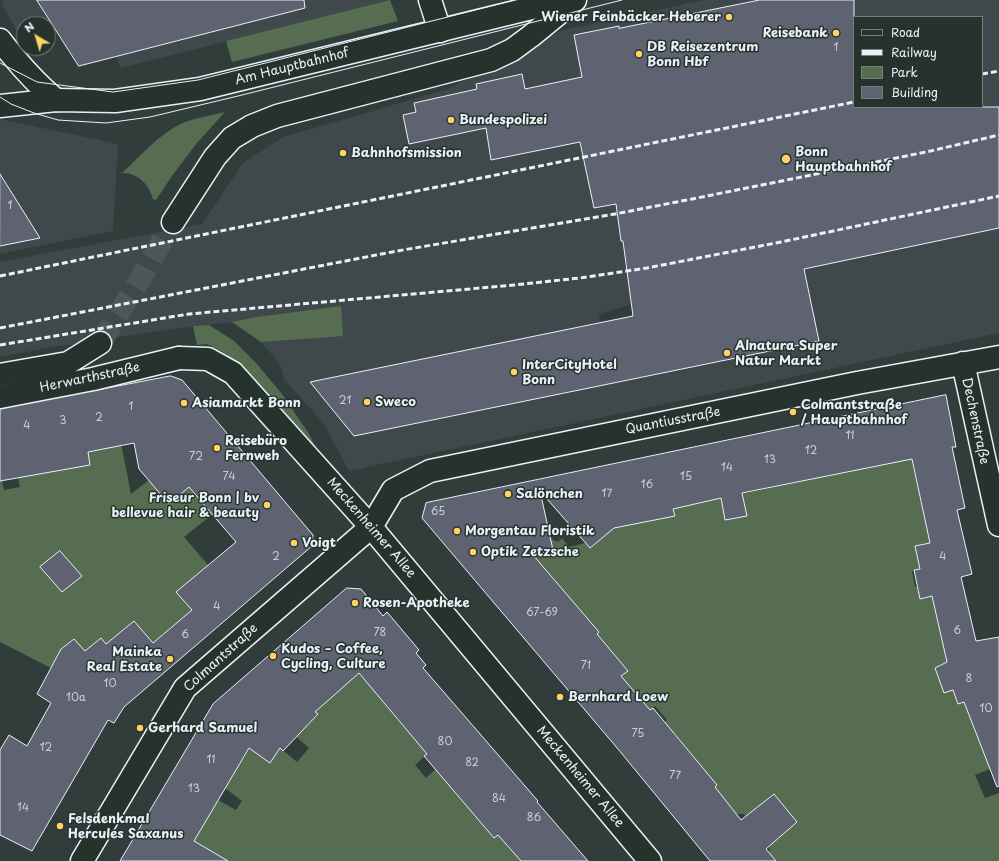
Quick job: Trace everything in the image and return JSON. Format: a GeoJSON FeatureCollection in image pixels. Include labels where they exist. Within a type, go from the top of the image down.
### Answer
{"type":"FeatureCollection","features":[{"type":"Feature","properties":{"kind":"street"},"geometry":{"type":"LineString","coordinates":[[430,0],[440,31]]}},
{"type":"Feature","properties":{"kind":"street","name":"Am Hauptbahnhof"},"geometry":{"type":"LineString","coordinates":[[8,104],[56,100],[115,101],[200,89],[564,0]]}},
{"type":"Feature","properties":{"kind":"street"},"geometry":{"type":"LineString","coordinates":[[173,222],[215,157],[232,138],[252,126],[278,116],[491,60],[512,50],[575,0]]}},
{"type":"Feature","properties":{"kind":"street"},"geometry":{"type":"LineString","coordinates":[[0,40],[21,66],[56,100]]}},
{"type":"Feature","properties":{"kind":"street","name":"Herwarthstraße"},"geometry":{"type":"LineString","coordinates":[[0,375],[68,363],[100,344]]}},
{"type":"Feature","properties":{"kind":"street","name":"Quantiusstraße"},"geometry":{"type":"LineString","coordinates":[[372,526],[394,490],[430,471],[857,383],[999,357]]}},
{"type":"Feature","properties":{"kind":"street","name":"Herwarthstraße"},"geometry":{"type":"LineString","coordinates":[[0,396],[93,379],[179,358]]}},
{"type":"Feature","properties":{"kind":"street","name":"Meckenheimer Allee"},"geometry":{"type":"LineString","coordinates":[[179,358],[208,359],[233,373],[372,526],[650,861]]}},
{"type":"Feature","properties":{"kind":"street","name":"Dechenstraße"},"geometry":{"type":"LineString","coordinates":[[962,363],[999,526]]}},
{"type":"Feature","properties":{"kind":"street","name":"Colmantstraße"},"geometry":{"type":"LineString","coordinates":[[82,861],[185,688],[372,526]]}},
{"type":"Feature","properties":{"kind":"shaded area"},"geometry":{"type":"Polygon","coordinates":[[[4,0],[390,0],[120,68],[101,10],[56,22],[56,16],[16,16],[16,30],[1,2],[4,0]]]}},
{"type":"Feature","properties":{"kind":"shaded area"},"geometry":{"type":"Polygon","coordinates":[[[704,0],[999,0],[999,333],[349,471],[324,424],[284,379],[280,364],[261,342],[232,322],[172,329],[47,348],[0,357],[0,262],[202,224],[243,163],[283,137],[448,89],[563,30],[704,0]],[[803,281],[632,304],[599,314],[600,322],[803,281]]]}},
{"type":"Feature","properties":{"kind":"shaded area"},"geometry":{"type":"Polygon","coordinates":[[[0,119],[118,144],[113,231],[0,254],[0,119]]]}},
{"type":"Feature","properties":{"kind":"green space"},"geometry":{"type":"Polygon","coordinates":[[[390,0],[398,21],[232,62],[226,41],[390,0]]]}},
{"type":"Feature","properties":{"kind":"green space"},"geometry":{"type":"Polygon","coordinates":[[[225,112],[196,144],[156,200],[153,199],[149,189],[142,180],[133,175],[122,173],[170,130],[188,121],[225,112]]]}},
{"type":"Feature","properties":{"kind":"green space"},"geometry":{"type":"Polygon","coordinates":[[[341,306],[343,336],[261,342],[232,322],[257,317],[341,306]]]}},
{"type":"Feature","properties":{"kind":"green space"},"geometry":{"type":"Polygon","coordinates":[[[209,325],[234,341],[256,363],[282,394],[309,434],[326,468],[237,364],[221,351],[207,344],[197,345],[193,326],[209,325]]]}},
{"type":"Feature","properties":{"kind":"green space"},"geometry":{"type":"Polygon","coordinates":[[[121,443],[131,494],[149,480],[169,504],[189,486],[213,514],[184,537],[208,565],[177,592],[192,610],[153,643],[134,621],[117,635],[113,652],[101,638],[85,652],[73,639],[61,649],[51,668],[0,642],[0,471],[4,490],[20,487],[18,477],[88,452],[121,443]],[[60,551],[40,567],[62,592],[82,576],[60,551]]]}},
{"type":"Feature","properties":{"kind":"green space"},"geometry":{"type":"Polygon","coordinates":[[[911,456],[924,516],[945,539],[915,546],[920,569],[912,571],[915,587],[917,587],[920,599],[934,595],[938,622],[947,662],[935,668],[944,692],[953,690],[970,700],[995,767],[975,775],[985,798],[999,793],[999,861],[776,861],[769,853],[770,845],[797,822],[774,794],[746,817],[744,814],[736,814],[715,787],[717,785],[676,735],[662,724],[667,720],[655,706],[650,710],[621,676],[628,671],[592,638],[599,632],[532,554],[540,535],[558,542],[562,538],[569,547],[586,543],[590,548],[601,538],[595,531],[636,524],[635,520],[648,521],[675,516],[673,508],[721,498],[725,520],[746,516],[742,494],[875,466],[911,456]]]}},
{"type":"Feature","properties":{"kind":"green space"},"geometry":{"type":"Polygon","coordinates":[[[368,665],[401,686],[382,701],[403,726],[414,707],[430,751],[415,765],[426,778],[439,766],[452,789],[494,838],[500,833],[523,861],[210,861],[194,841],[218,800],[236,810],[242,801],[225,788],[250,748],[270,763],[280,748],[297,762],[309,748],[276,719],[288,709],[307,726],[318,714],[299,696],[358,674],[368,665]]]}},
{"type":"Feature","properties":{"kind":"building"},"geometry":{"type":"Polygon","coordinates":[[[37,0],[304,0],[305,8],[79,66],[56,30],[56,16],[47,16],[37,0]]]}},
{"type":"Feature","properties":{"kind":"building"},"geometry":{"type":"Polygon","coordinates":[[[760,0],[854,0],[853,108],[999,107],[999,228],[804,269],[819,341],[354,436],[310,382],[633,316],[623,241],[621,241],[616,204],[594,208],[580,142],[491,160],[486,128],[409,144],[403,115],[416,112],[414,103],[477,89],[476,84],[522,74],[525,89],[582,77],[574,35],[619,26],[619,28],[760,0]]]}},
{"type":"Feature","properties":{"kind":"building"},"geometry":{"type":"Polygon","coordinates":[[[0,174],[40,238],[0,246],[0,174]]]}},
{"type":"Feature","properties":{"kind":"building"},"geometry":{"type":"Polygon","coordinates":[[[171,376],[182,380],[313,535],[312,546],[124,707],[114,723],[108,720],[32,851],[0,835],[0,750],[9,735],[27,746],[51,703],[37,694],[61,649],[74,639],[85,651],[101,638],[106,644],[134,621],[153,643],[192,610],[176,592],[236,542],[189,487],[169,504],[139,469],[134,443],[88,452],[90,465],[0,481],[0,409],[171,376]]]}},
{"type":"Feature","properties":{"kind":"building"},"geometry":{"type":"Polygon","coordinates":[[[946,395],[956,447],[952,447],[965,508],[957,510],[972,574],[961,577],[976,641],[999,637],[999,786],[997,787],[964,702],[958,704],[953,690],[944,693],[935,668],[947,662],[932,596],[920,599],[914,570],[920,569],[915,546],[930,543],[912,459],[742,493],[747,516],[725,520],[721,498],[673,509],[675,516],[614,528],[590,548],[540,491],[553,550],[533,555],[599,632],[597,634],[628,671],[621,676],[650,710],[653,708],[717,785],[715,787],[741,820],[774,794],[797,822],[766,849],[776,861],[710,861],[618,749],[422,518],[426,503],[946,395]]]}},
{"type":"Feature","properties":{"kind":"building"},"geometry":{"type":"Polygon","coordinates":[[[60,551],[82,576],[62,592],[40,567],[60,551]]]}},
{"type":"Feature","properties":{"kind":"building"},"geometry":{"type":"Polygon","coordinates":[[[347,588],[361,589],[383,616],[387,612],[419,650],[416,653],[426,665],[423,668],[588,861],[521,861],[498,835],[494,838],[424,756],[427,754],[359,673],[315,712],[318,714],[283,751],[280,748],[270,763],[249,748],[194,841],[228,861],[120,861],[213,704],[347,588]]]}},
{"type":"Feature","properties":{"kind":"tunnel"},"geometry":{"type":"LineString","coordinates":[[100,343],[139,281],[173,222]]}},
{"type":"Feature","properties":{"kind":"tram line"},"geometry":{"type":"LineString","coordinates":[[0,63],[37,82],[113,92],[198,80],[515,0]]}},
{"type":"Feature","properties":{"kind":"tram line"},"geometry":{"type":"LineString","coordinates":[[0,97],[11,104],[58,120],[106,123],[150,117],[622,0]]}},
{"type":"Feature","properties":{"kind":"railway"},"geometry":{"type":"LineString","coordinates":[[983,74],[999,71]]}},
{"type":"Feature","properties":{"kind":"railway"},"geometry":{"type":"LineString","coordinates":[[0,276],[853,102]]}},
{"type":"Feature","properties":{"kind":"railway"},"geometry":{"type":"LineString","coordinates":[[0,328],[397,251],[615,214],[926,152],[999,135]]}},
{"type":"Feature","properties":{"kind":"railway"},"geometry":{"type":"LineString","coordinates":[[0,345],[189,314],[580,278],[647,268],[781,242],[999,196]]}},
{"type":"Feature","properties":{"kind":"place","name":"Wiener Feinbäcker Heberer"},"geometry":{"type":"Point","coordinates":[729,17]}},
{"type":"Feature","properties":{"kind":"place","name":"Reisebank"},"geometry":{"type":"Point","coordinates":[836,33]}},
{"type":"Feature","properties":{"kind":"place","name":"DB Reisezentrum Bonn Hbf"},"geometry":{"type":"Point","coordinates":[639,54]}},
{"type":"Feature","properties":{"kind":"place","name":"Bundespolizei"},"geometry":{"type":"Point","coordinates":[451,120]}},
{"type":"Feature","properties":{"kind":"place","name":"Bahnhofsmission"},"geometry":{"type":"Point","coordinates":[343,153]}},
{"type":"Feature","properties":{"kind":"place","name":"Bonn Hauptbahnhof"},"geometry":{"type":"Point","coordinates":[786,159]}},
{"type":"Feature","properties":{"kind":"place","name":"Alnatura Super Natur Markt"},"geometry":{"type":"Point","coordinates":[727,353]}},
{"type":"Feature","properties":{"kind":"place","name":"InterCityHotel Bonn"},"geometry":{"type":"Point","coordinates":[514,372]}},
{"type":"Feature","properties":{"kind":"place","name":"Sweco"},"geometry":{"type":"Point","coordinates":[367,402]}},
{"type":"Feature","properties":{"kind":"place","name":"Asiamarkt Bonn"},"geometry":{"type":"Point","coordinates":[184,403]}},
{"type":"Feature","properties":{"kind":"place","name":"Colmantstraße / Hauptbahnhof"},"geometry":{"type":"Point","coordinates":[793,412]}},
{"type":"Feature","properties":{"kind":"place","name":"Reisebüro Fernweh"},"geometry":{"type":"Point","coordinates":[217,448]}},
{"type":"Feature","properties":{"kind":"place","name":"Salönchen"},"geometry":{"type":"Point","coordinates":[508,494]}},
{"type":"Feature","properties":{"kind":"place","name":"Friseur Bonn | bv bellevue hair & beauty"},"geometry":{"type":"Point","coordinates":[267,505]}},
{"type":"Feature","properties":{"kind":"place","name":"Morgentau Floristik"},"geometry":{"type":"Point","coordinates":[457,531]}},
{"type":"Feature","properties":{"kind":"place","name":"Voigt"},"geometry":{"type":"Point","coordinates":[294,543]}},
{"type":"Feature","properties":{"kind":"place","name":"Optik Zetzsche"},"geometry":{"type":"Point","coordinates":[473,552]}},
{"type":"Feature","properties":{"kind":"place","name":"Rosen-Apotheke"},"geometry":{"type":"Point","coordinates":[355,603]}},
{"type":"Feature","properties":{"kind":"place","name":"Kudos – Coffee, Cycling, Culture"},"geometry":{"type":"Point","coordinates":[273,656]}},
{"type":"Feature","properties":{"kind":"place","name":"Mainka Real Estate"},"geometry":{"type":"Point","coordinates":[170,659]}},
{"type":"Feature","properties":{"kind":"place","name":"Bernhard Loew"},"geometry":{"type":"Point","coordinates":[560,697]}},
{"type":"Feature","properties":{"kind":"place","name":"Gerhard Samuel"},"geometry":{"type":"Point","coordinates":[140,728]}},
{"type":"Feature","properties":{"kind":"place","name":"Felsdenkmal Hercules Saxanus"},"geometry":{"type":"Point","coordinates":[60,826]}}]}
